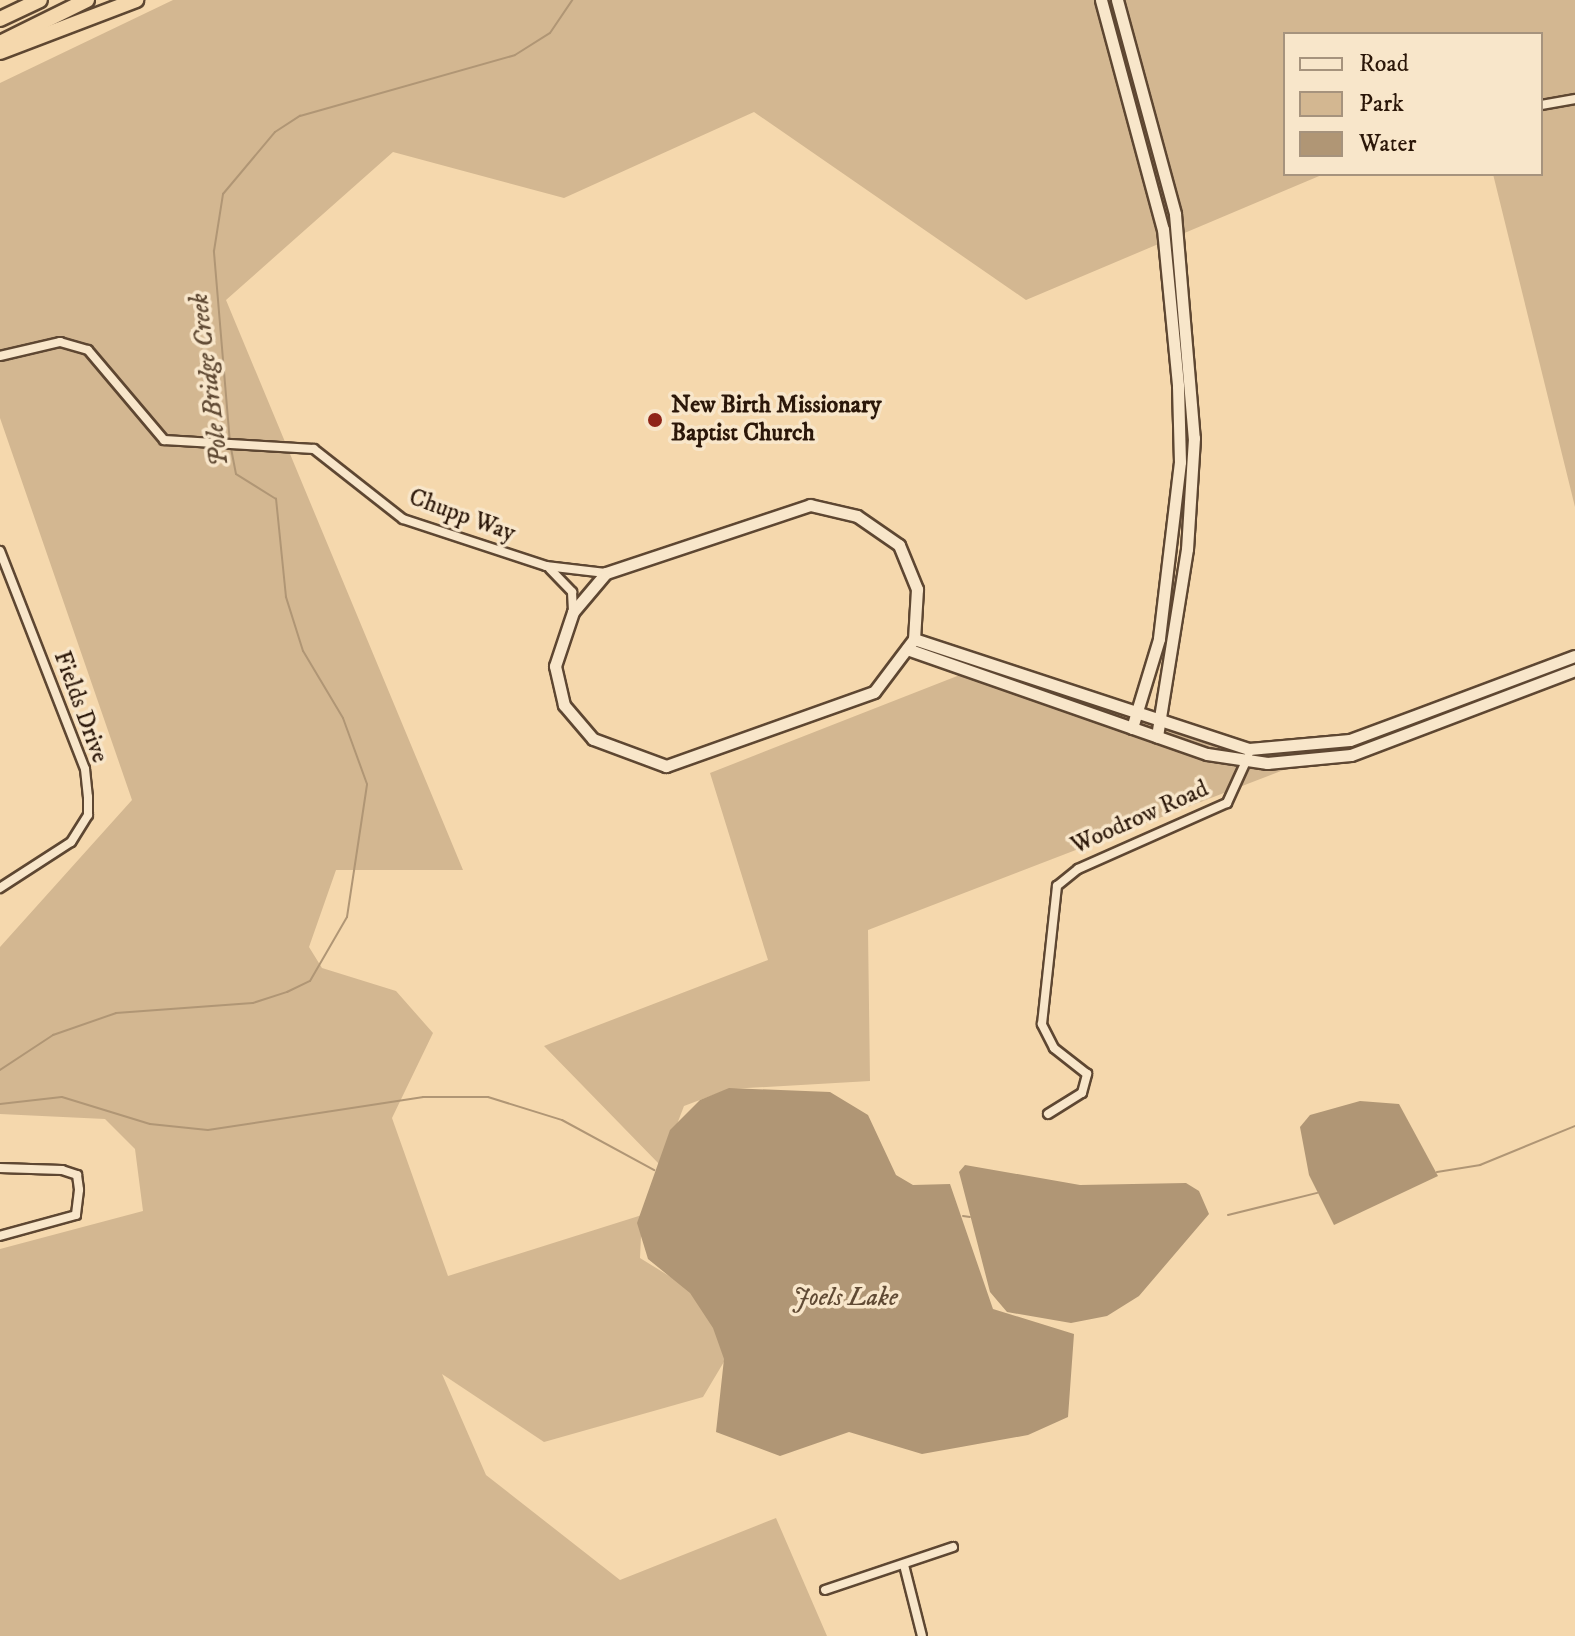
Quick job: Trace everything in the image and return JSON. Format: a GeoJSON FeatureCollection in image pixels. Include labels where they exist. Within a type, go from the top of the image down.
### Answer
{"type":"FeatureCollection","features":[{"type":"Feature","properties":{"kind":"highway"},"geometry":{"type":"LineString","coordinates":[[0,19],[37,0]]}},
{"type":"Feature","properties":{"kind":"highway"},"geometry":{"type":"LineString","coordinates":[[0,43],[87,0]]}},
{"type":"Feature","properties":{"kind":"highway"},"geometry":{"type":"LineString","coordinates":[[0,52],[136,0]]}},
{"type":"Feature","properties":{"kind":"street"},"geometry":{"type":"LineString","coordinates":[[1101,0],[1163,229],[1178,386],[1180,462],[1159,639],[1134,722]]}},
{"type":"Feature","properties":{"kind":"street"},"geometry":{"type":"LineString","coordinates":[[1117,0],[1175,214],[1194,438],[1187,549],[1159,731]]}},
{"type":"Feature","properties":{"kind":"street"},"geometry":{"type":"LineString","coordinates":[[1543,105],[1575,99]]}},
{"type":"Feature","properties":{"kind":"street","name":"Chupp Way"},"geometry":{"type":"LineString","coordinates":[[0,356],[60,342],[88,350],[164,440],[220,446],[314,449],[403,519],[546,566],[606,573]]}},
{"type":"Feature","properties":{"kind":"street"},"geometry":{"type":"LineString","coordinates":[[546,566],[572,592],[573,612],[555,666],[564,705],[593,739],[666,766],[874,692],[911,644],[917,589],[899,545],[857,516],[810,505],[606,573],[573,612]]}},
{"type":"Feature","properties":{"kind":"street","name":"Fields Drive"},"geometry":{"type":"LineString","coordinates":[[0,551],[85,769],[88,815],[71,842],[0,888]]}},
{"type":"Feature","properties":{"kind":"street"},"geometry":{"type":"LineString","coordinates":[[911,644],[1159,731],[1248,755],[1351,755],[1575,670]]}},
{"type":"Feature","properties":{"kind":"street"},"geometry":{"type":"LineString","coordinates":[[1248,755],[1350,740],[1575,656]]}},
{"type":"Feature","properties":{"kind":"street","name":"Woodrow Road"},"geometry":{"type":"LineString","coordinates":[[1048,1114],[1082,1093],[1087,1074],[1054,1048],[1042,1024],[1057,886],[1078,869],[1227,803],[1248,755]]}},
{"type":"Feature","properties":{"kind":"street"},"geometry":{"type":"LineString","coordinates":[[0,1168],[62,1170],[77,1175],[79,1190],[76,1215],[0,1236]]}},
{"type":"Feature","properties":{"kind":"street"},"geometry":{"type":"LineString","coordinates":[[825,1590],[953,1547]]}},
{"type":"Feature","properties":{"kind":"street"},"geometry":{"type":"LineString","coordinates":[[904,1565],[922,1636]]}},
{"type":"Feature","properties":{"kind":"green space"},"geometry":{"type":"Polygon","coordinates":[[[173,0],[1575,0],[1575,507],[1493,176],[1543,176],[1543,32],[1283,32],[1283,176],[1319,176],[1026,300],[754,112],[564,198],[393,152],[226,300],[463,870],[336,870],[309,947],[322,968],[396,991],[433,1033],[392,1118],[448,1276],[642,1215],[640,1258],[695,1292],[728,1355],[703,1397],[544,1442],[442,1374],[486,1475],[620,1580],[776,1518],[827,1636],[0,1636],[0,1249],[143,1211],[135,1149],[105,1119],[0,1114],[0,947],[132,800],[0,418],[0,83],[173,0]]]}},
{"type":"Feature","properties":{"kind":"green space"},"geometry":{"type":"Polygon","coordinates":[[[993,662],[1299,764],[868,930],[870,1081],[729,1089],[684,1106],[661,1166],[544,1046],[768,960],[710,773],[993,662]]]}},
{"type":"Feature","properties":{"kind":"water","name":"Joels Lake"},"geometry":{"type":"Polygon","coordinates":[[[729,1088],[830,1092],[868,1115],[896,1175],[913,1185],[950,1184],[993,1309],[1074,1334],[1068,1417],[1028,1435],[922,1454],[849,1432],[780,1456],[716,1432],[724,1359],[713,1328],[690,1293],[648,1259],[637,1223],[670,1130],[700,1100],[729,1088]]]}},
{"type":"Feature","properties":{"kind":"water"},"geometry":{"type":"Polygon","coordinates":[[[1360,1101],[1399,1104],[1438,1176],[1334,1225],[1309,1175],[1300,1127],[1310,1115],[1360,1101]]]}},
{"type":"Feature","properties":{"kind":"water"},"geometry":{"type":"Polygon","coordinates":[[[965,1165],[1080,1185],[1186,1183],[1199,1191],[1209,1214],[1139,1296],[1107,1316],[1071,1323],[1007,1312],[990,1292],[959,1172],[965,1165]]]}},
{"type":"Feature","properties":{"kind":"waterway","name":"Pole Bridge Creek"},"geometry":{"type":"LineString","coordinates":[[230,443],[214,251],[223,194],[275,132],[300,116],[515,55],[550,33],[572,0]]}},
{"type":"Feature","properties":{"kind":"waterway","name":"Pole Bridge Creek"},"geometry":{"type":"LineString","coordinates":[[0,1070],[53,1035],[116,1013],[253,1003],[287,992],[310,981],[347,917],[367,784],[343,718],[303,651],[286,597],[276,499],[236,474],[231,449]]}},
{"type":"Feature","properties":{"kind":"waterway"},"geometry":{"type":"LineString","coordinates":[[0,1104],[62,1097],[150,1124],[208,1130],[423,1097],[488,1097],[562,1120],[654,1170]]}},
{"type":"Feature","properties":{"kind":"waterway"},"geometry":{"type":"LineString","coordinates":[[1437,1172],[1480,1165],[1575,1126]]}},
{"type":"Feature","properties":{"kind":"waterway"},"geometry":{"type":"LineString","coordinates":[[1228,1215],[1317,1193]]}},
{"type":"Feature","properties":{"kind":"waterway"},"geometry":{"type":"LineString","coordinates":[[963,1216],[970,1217]]}},
{"type":"Feature","properties":{"kind":"place","name":"New Birth Missionary Baptist Church"},"geometry":{"type":"Point","coordinates":[655,420]}}]}
